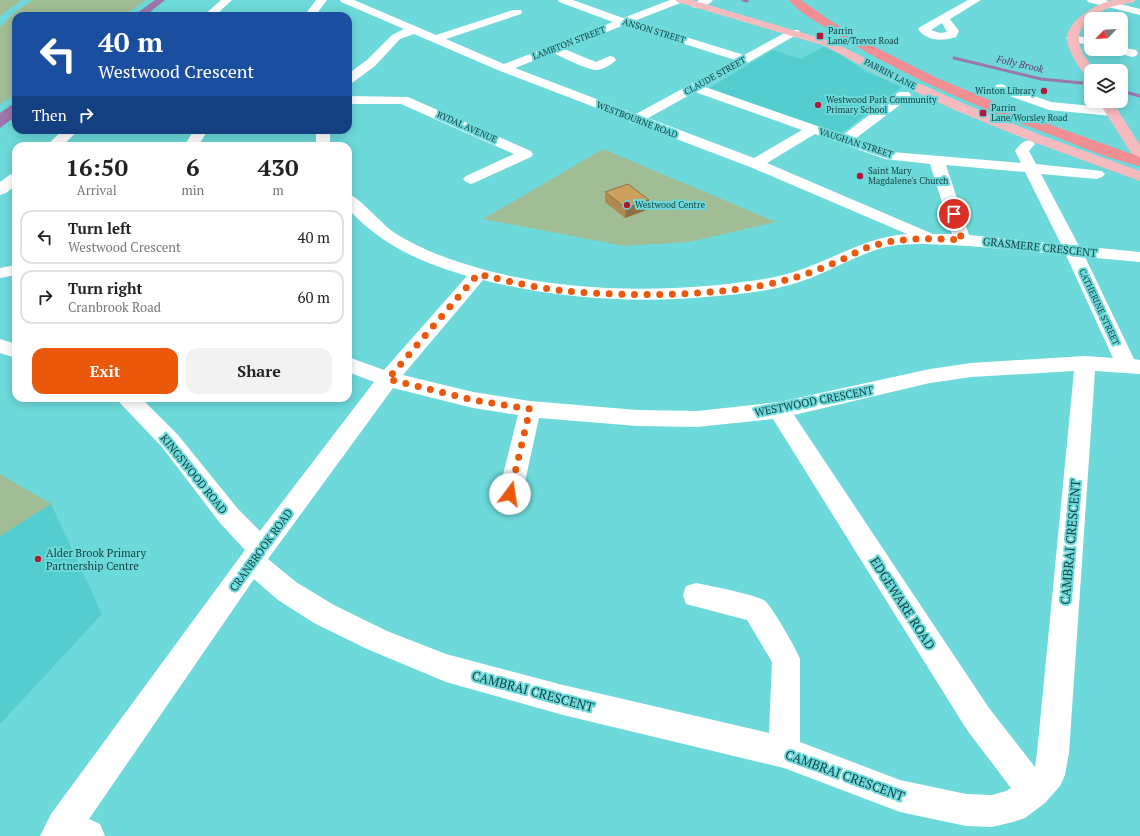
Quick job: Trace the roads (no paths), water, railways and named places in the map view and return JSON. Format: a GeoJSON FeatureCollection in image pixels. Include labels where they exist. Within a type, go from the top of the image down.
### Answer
{"type":"FeatureCollection","features":[{"type":"Feature","properties":{"kind":"highway"},"geometry":{"type":"LineString","coordinates":[[794,0],[811,13],[850,38],[904,67],[974,100],[1140,162]]}},
{"type":"Feature","properties":{"kind":"highway"},"geometry":{"type":"LineString","coordinates":[[812,0],[858,30],[920,63],[1026,109],[1105,138],[1140,149]]}},
{"type":"Feature","properties":{"kind":"main road","name":"PARRIN LANE"},"geometry":{"type":"LineString","coordinates":[[680,0],[702,2],[829,44],[913,86],[994,121],[1140,176]]}},
{"type":"Feature","properties":{"kind":"main road"},"geometry":{"type":"LineString","coordinates":[[1085,64],[1072,38],[1079,23],[1110,4],[1130,0]]}},
{"type":"Feature","properties":{"kind":"main road"},"geometry":{"type":"LineString","coordinates":[[1109,108],[1140,156]]}},
{"type":"Feature","properties":{"kind":"street"},"geometry":{"type":"LineString","coordinates":[[213,12],[227,0]]}},
{"type":"Feature","properties":{"kind":"street"},"geometry":{"type":"LineString","coordinates":[[312,12],[322,0]]}},
{"type":"Feature","properties":{"kind":"street","name":"WESTBOURNE ROAD"},"geometry":{"type":"LineString","coordinates":[[345,0],[504,68],[635,120],[755,164],[931,238]]}},
{"type":"Feature","properties":{"kind":"street","name":"ANSON STREET"},"geometry":{"type":"LineString","coordinates":[[563,0],[624,22],[746,59]]}},
{"type":"Feature","properties":{"kind":"street","name":"LAMBTON STREET"},"geometry":{"type":"LineString","coordinates":[[504,68],[680,0]]}},
{"type":"Feature","properties":{"kind":"street"},"geometry":{"type":"LineString","coordinates":[[944,18],[976,0]]}},
{"type":"Feature","properties":{"kind":"street"},"geometry":{"type":"LineString","coordinates":[[1092,0],[1140,12]]}},
{"type":"Feature","properties":{"kind":"street"},"geometry":{"type":"LineString","coordinates":[[436,38],[517,12]]}},
{"type":"Feature","properties":{"kind":"street"},"geometry":{"type":"LineString","coordinates":[[352,77],[371,64],[396,37],[413,30]]}},
{"type":"Feature","properties":{"kind":"street","name":"CLAUDE STREET"},"geometry":{"type":"LineString","coordinates":[[635,120],[794,32]]}},
{"type":"Feature","properties":{"kind":"street"},"geometry":{"type":"LineString","coordinates":[[1072,38],[1084,41]]}},
{"type":"Feature","properties":{"kind":"street"},"geometry":{"type":"LineString","coordinates":[[554,49],[596,66],[610,60]]}},
{"type":"Feature","properties":{"kind":"street"},"geometry":{"type":"LineString","coordinates":[[1128,52],[1132,53]]}},
{"type":"Feature","properties":{"kind":"street","name":"VAUGHAN STREET"},"geometry":{"type":"LineString","coordinates":[[694,87],[890,156],[1097,174]]}},
{"type":"Feature","properties":{"kind":"street"},"geometry":{"type":"LineString","coordinates":[[1001,88],[1049,106],[1084,106]]}},
{"type":"Feature","properties":{"kind":"street"},"geometry":{"type":"LineString","coordinates":[[846,140],[904,94]]}},
{"type":"Feature","properties":{"kind":"street","name":"RYDAL AVENUE"},"geometry":{"type":"LineString","coordinates":[[352,100],[403,100],[526,154],[471,179]]}},
{"type":"Feature","properties":{"kind":"street"},"geometry":{"type":"LineString","coordinates":[[755,164],[814,129]]}},
{"type":"Feature","properties":{"kind":"street"},"geometry":{"type":"LineString","coordinates":[[58,142],[67,134]]}},
{"type":"Feature","properties":{"kind":"street","name":"CATHERINE STREET"},"geometry":{"type":"LineString","coordinates":[[1028,144],[1022,151],[1133,366]]}},
{"type":"Feature","properties":{"kind":"street"},"geometry":{"type":"LineString","coordinates":[[937,161],[962,240]]}},
{"type":"Feature","properties":{"kind":"street"},"geometry":{"type":"LineString","coordinates":[[0,190],[12,180]]}},
{"type":"Feature","properties":{"kind":"street","name":"GRASMERE CRESCENT"},"geometry":{"type":"LineString","coordinates":[[352,203],[391,239],[417,251],[478,274],[564,291],[638,294],[682,293],[758,286],[790,279],[879,244],[906,239],[931,238],[962,240],[1140,257]]}},
{"type":"Feature","properties":{"kind":"street"},"geometry":{"type":"LineString","coordinates":[[0,274],[12,271]]}},
{"type":"Feature","properties":{"kind":"street","name":"CRANBROOK ROAD"},"geometry":{"type":"LineString","coordinates":[[69,833],[257,556],[388,379],[478,274]]}},
{"type":"Feature","properties":{"kind":"street"},"geometry":{"type":"LineString","coordinates":[[0,346],[12,350]]}},
{"type":"Feature","properties":{"kind":"street","name":"WESTWOOD CRESCENT"},"geometry":{"type":"LineString","coordinates":[[352,366],[388,379],[473,400],[530,409],[637,418],[697,419],[779,410],[930,376],[964,371],[1085,362],[1133,366]]}},
{"type":"Feature","properties":{"kind":"street","name":"CAMBRAI CRESCENT"},"geometry":{"type":"LineString","coordinates":[[257,556],[287,591],[324,614],[377,640],[446,668],[563,700],[784,752],[900,796],[966,810],[992,811],[1013,806],[1034,792],[1049,775],[1053,753],[1085,362]]}},
{"type":"Feature","properties":{"kind":"street","name":"KINGSWOOD ROAD"},"geometry":{"type":"LineString","coordinates":[[132,402],[170,441],[229,516],[257,556]]}},
{"type":"Feature","properties":{"kind":"street"},"geometry":{"type":"LineString","coordinates":[[510,494],[530,409]]}},
{"type":"Feature","properties":{"kind":"street","name":"EDGEWARE ROAD"},"geometry":{"type":"LineString","coordinates":[[779,410],[978,720],[1034,792]]}},
{"type":"Feature","properties":{"kind":"street"},"geometry":{"type":"LineString","coordinates":[[696,595],[756,610],[786,659],[784,752]]}},
{"type":"Feature","properties":{"kind":"waterway","name":"Folly Brook"},"geometry":{"type":"LineString","coordinates":[[743,0],[747,1]]}},
{"type":"Feature","properties":{"kind":"waterway","name":"Folly Brook"},"geometry":{"type":"LineString","coordinates":[[954,58],[1041,79],[1082,83]]}},
{"type":"Feature","properties":{"kind":"waterway","name":"Folly Brook"},"geometry":{"type":"LineString","coordinates":[[1128,93],[1140,96]]}},
{"type":"Feature","properties":{"kind":"place","name":"Parrin Lane/Trevor Road"},"geometry":{"type":"Point","coordinates":[820,36]}},
{"type":"Feature","properties":{"kind":"place","name":"Winton Library"},"geometry":{"type":"Point","coordinates":[1044,91]}},
{"type":"Feature","properties":{"kind":"place","name":"Westwood Park Community Primary School"},"geometry":{"type":"Point","coordinates":[818,105]}},
{"type":"Feature","properties":{"kind":"place","name":"Parrin Lane/Worsley Road"},"geometry":{"type":"Point","coordinates":[983,113]}},
{"type":"Feature","properties":{"kind":"place","name":"Saint Mary Magdalene's Church"},"geometry":{"type":"Point","coordinates":[860,176]}},
{"type":"Feature","properties":{"kind":"place","name":"Westwood Centre"},"geometry":{"type":"Point","coordinates":[627,205]}},
{"type":"Feature","properties":{"kind":"place","name":"Alder Brook Primary Partnership Centre"},"geometry":{"type":"Point","coordinates":[38,559]}}]}
